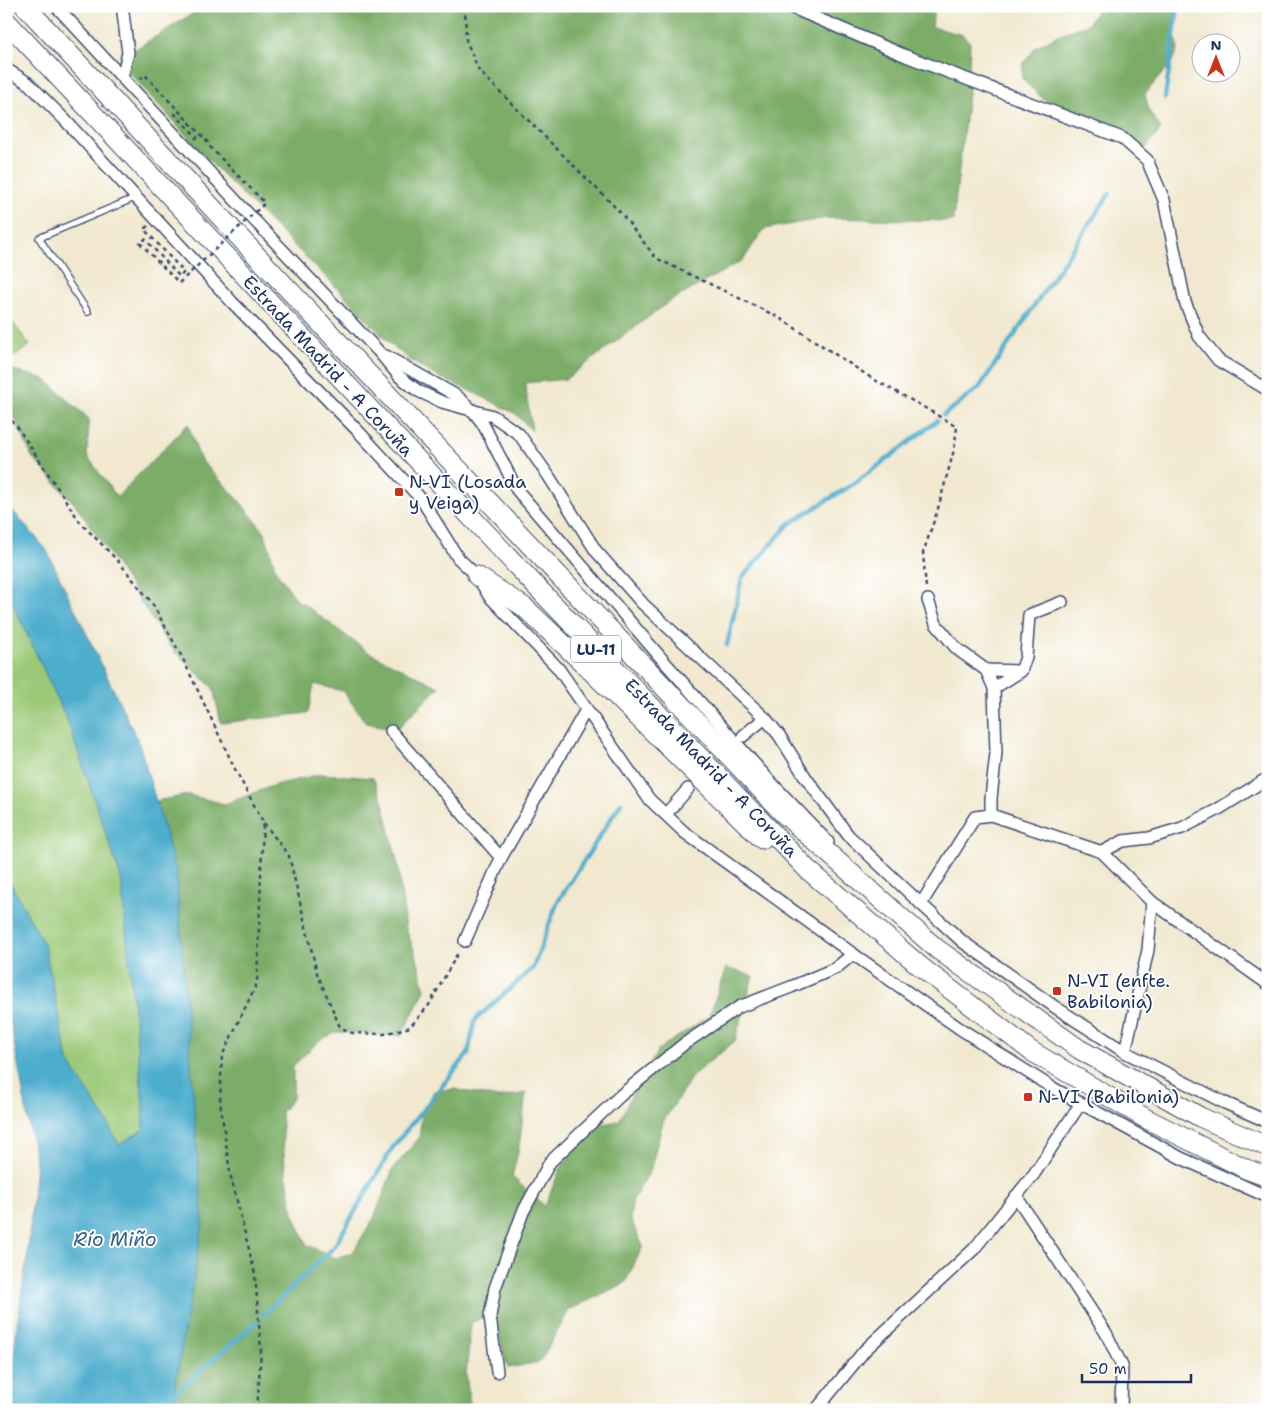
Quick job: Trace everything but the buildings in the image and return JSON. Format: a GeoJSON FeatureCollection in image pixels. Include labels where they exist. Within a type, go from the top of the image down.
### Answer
{"type":"FeatureCollection","features":[{"type":"Feature","properties":{"kind":"highway","name":"Estrada Madrid - A Coruña"},"geometry":{"type":"LineString","coordinates":[[25,6],[269,269],[778,807],[937,949],[1079,1049],[1200,1117],[1268,1147]]}},
{"type":"Feature","properties":{"kind":"highway","name":"Estrada Madrid - A Coruña"},"geometry":{"type":"LineString","coordinates":[[6,21],[524,574],[807,869],[922,967],[1030,1051],[1145,1118],[1246,1169],[1268,1177]]}},
{"type":"Feature","properties":{"kind":"highway"},"geometry":{"type":"LineString","coordinates":[[477,576],[524,607],[789,866],[873,942],[936,989],[998,1027]]}},
{"type":"Feature","properties":{"kind":"street"},"geometry":{"type":"LineString","coordinates":[[56,6],[380,353],[400,377],[418,391],[442,402],[493,416],[519,434],[548,475],[596,551],[643,604],[765,718],[780,735],[806,778],[848,835],[921,904],[963,942],[1055,1007],[1125,1052],[1223,1102],[1268,1122]]}},
{"type":"Feature","properties":{"kind":"street"},"geometry":{"type":"LineString","coordinates":[[788,6],[906,56],[1122,138],[1147,160],[1164,200],[1185,302],[1199,336],[1218,360],[1268,390]]}},
{"type":"Feature","properties":{"kind":"street"},"geometry":{"type":"LineString","coordinates":[[122,77],[128,53],[123,13]]}},
{"type":"Feature","properties":{"kind":"street"},"geometry":{"type":"LineString","coordinates":[[6,69],[28,83],[137,197],[232,302],[358,431],[422,500],[458,558],[477,576],[488,596],[558,668],[649,799],[684,832],[959,1028],[1051,1087],[1180,1158],[1268,1197]]}},
{"type":"Feature","properties":{"kind":"street"},"geometry":{"type":"LineString","coordinates":[[473,411],[483,424],[517,490],[580,565],[767,778],[891,909]]}},
{"type":"Feature","properties":{"kind":"street"},"geometry":{"type":"LineString","coordinates":[[928,600],[936,624],[957,650],[986,670],[1021,672]]}},
{"type":"Feature","properties":{"kind":"street"},"geometry":{"type":"LineString","coordinates":[[994,688],[1021,672],[1026,657],[1030,615],[1062,602]]}},
{"type":"Feature","properties":{"kind":"street"},"geometry":{"type":"LineString","coordinates":[[986,670],[994,688],[996,753],[991,815]]}},
{"type":"Feature","properties":{"kind":"street"},"geometry":{"type":"LineString","coordinates":[[465,941],[502,858],[586,710]]}},
{"type":"Feature","properties":{"kind":"street"},"geometry":{"type":"LineString","coordinates":[[743,736],[765,718]]}},
{"type":"Feature","properties":{"kind":"street"},"geometry":{"type":"LineString","coordinates":[[391,731],[502,858]]}},
{"type":"Feature","properties":{"kind":"street"},"geometry":{"type":"LineString","coordinates":[[1102,852],[1123,841],[1149,838],[1182,828],[1217,810],[1268,778]]}},
{"type":"Feature","properties":{"kind":"street"},"geometry":{"type":"LineString","coordinates":[[666,814],[688,789]]}},
{"type":"Feature","properties":{"kind":"street"},"geometry":{"type":"LineString","coordinates":[[921,904],[974,817],[991,815],[1102,852],[1152,902],[1268,984]]}},
{"type":"Feature","properties":{"kind":"street"},"geometry":{"type":"LineString","coordinates":[[1125,1052],[1148,950],[1152,902]]}},
{"type":"Feature","properties":{"kind":"street"},"geometry":{"type":"LineString","coordinates":[[497,1372],[490,1316],[494,1288],[523,1212],[550,1162],[621,1095],[684,1044],[707,1028],[738,1007],[836,968],[853,954]]}},
{"type":"Feature","properties":{"kind":"street"},"geometry":{"type":"LineString","coordinates":[[816,1410],[866,1350],[974,1249],[1034,1174],[1080,1103]]}},
{"type":"Feature","properties":{"kind":"street"},"geometry":{"type":"LineString","coordinates":[[1016,1196],[1106,1333],[1122,1366],[1121,1410]]}},
{"type":"Feature","properties":{"kind":"lane"},"geometry":{"type":"LineString","coordinates":[[88,312],[39,238],[137,197]]}},
{"type":"Feature","properties":{"kind":"path"},"geometry":{"type":"LineString","coordinates":[[465,6],[466,40],[479,71],[620,212],[656,258],[778,317],[873,380],[957,427],[954,450],[937,512],[922,553],[928,600]]}},
{"type":"Feature","properties":{"kind":"path"},"geometry":{"type":"LineString","coordinates":[[148,85],[141,78],[145,75],[207,141],[209,146],[265,203],[179,283],[140,243],[145,239],[180,277],[184,272],[144,229],[148,226]]}},
{"type":"Feature","properties":{"kind":"path"},"geometry":{"type":"LineString","coordinates":[[172,111],[197,137],[187,148]]}},
{"type":"Feature","properties":{"kind":"path"},"geometry":{"type":"LineString","coordinates":[[187,265],[200,278],[205,273]]}},
{"type":"Feature","properties":{"kind":"path"},"geometry":{"type":"LineString","coordinates":[[6,414],[18,428],[80,522],[118,561],[152,603],[182,657],[235,770],[263,822],[289,856],[316,973],[340,1027],[352,1033],[384,1034],[410,1027],[429,1005],[444,974],[465,941]]}},
{"type":"Feature","properties":{"kind":"path"},"geometry":{"type":"LineString","coordinates":[[257,1410],[261,1350],[255,1274],[230,1172],[220,1101],[222,1056],[258,983],[263,822]]}},
{"type":"Feature","properties":{"kind":"green space"},"geometry":{"type":"Polygon","coordinates":[[[205,6],[934,6],[932,27],[963,35],[970,43],[968,94],[953,221],[827,218],[764,229],[743,260],[667,303],[566,379],[525,383],[532,431],[516,414],[435,375],[410,360],[389,343],[339,290],[211,163],[118,60],[205,6]]]}},
{"type":"Feature","properties":{"kind":"green space"},"geometry":{"type":"Polygon","coordinates":[[[1096,6],[1176,6],[1173,26],[1178,50],[1172,62],[1145,94],[1149,111],[1161,129],[1144,150],[1073,120],[1041,97],[1022,79],[1023,64],[1036,47],[1058,35],[1088,24],[1096,12],[1096,6]]]}},
{"type":"Feature","properties":{"kind":"green space"},"geometry":{"type":"Polygon","coordinates":[[[6,314],[30,345],[6,362],[6,314]]]}},
{"type":"Feature","properties":{"kind":"green space"},"geometry":{"type":"Polygon","coordinates":[[[6,368],[45,379],[89,419],[87,456],[117,497],[188,424],[200,459],[237,498],[265,533],[276,571],[300,604],[301,602],[368,652],[439,687],[397,729],[366,723],[343,691],[314,684],[308,713],[221,723],[213,688],[170,647],[74,503],[32,457],[10,407],[6,408],[6,368]]]}},
{"type":"Feature","properties":{"kind":"green space"},"geometry":{"type":"Polygon","coordinates":[[[6,589],[68,722],[121,878],[144,1129],[119,1145],[106,1120],[68,1061],[44,944],[6,875],[6,589]]]}},
{"type":"Feature","properties":{"kind":"green space"},"geometry":{"type":"Polygon","coordinates":[[[321,774],[373,778],[382,798],[398,865],[406,929],[417,958],[425,990],[401,1036],[337,1032],[320,1040],[293,1066],[293,1098],[281,1112],[285,1167],[293,1213],[307,1245],[336,1258],[353,1252],[374,1218],[393,1169],[419,1138],[422,1114],[434,1091],[455,1089],[498,1098],[526,1093],[519,1147],[512,1177],[545,1206],[560,1169],[590,1126],[619,1121],[638,1083],[659,1049],[709,1016],[726,968],[753,976],[735,1041],[693,1075],[663,1122],[650,1171],[633,1200],[630,1218],[643,1246],[625,1283],[569,1310],[540,1362],[508,1368],[493,1313],[471,1323],[466,1375],[471,1410],[154,1410],[161,822],[156,801],[188,795],[225,804],[275,785],[321,774]]]}},
{"type":"Feature","properties":{"kind":"water","name":"Río Miño"},"geometry":{"type":"Polygon","coordinates":[[[6,503],[46,549],[139,743],[176,870],[203,1223],[171,1410],[8,1410],[17,1324],[27,1259],[36,1165],[11,1025],[6,1016],[6,875],[44,944],[68,1061],[106,1120],[119,1145],[144,1129],[121,878],[68,722],[6,589],[6,503]]]}},
{"type":"Feature","properties":{"kind":"waterway"},"geometry":{"type":"LineString","coordinates":[[1165,98],[1178,6]]}},
{"type":"Feature","properties":{"kind":"waterway"},"geometry":{"type":"LineString","coordinates":[[944,415],[979,388],[1110,193]]}},
{"type":"Feature","properties":{"kind":"waterway"},"geometry":{"type":"LineString","coordinates":[[727,645],[742,578],[789,524],[858,481],[937,421]]}},
{"type":"Feature","properties":{"kind":"waterway"},"geometry":{"type":"LineString","coordinates":[[263,1315],[334,1247],[393,1147],[468,1054],[475,1020],[533,968],[557,903],[621,803]]}},
{"type":"Feature","properties":{"kind":"waterway"},"geometry":{"type":"LineString","coordinates":[[171,1396],[257,1322]]}},
{"type":"Feature","properties":{"kind":"place","name":"N-VI (Losada y Veiga)"},"geometry":{"type":"Point","coordinates":[399,492]}},
{"type":"Feature","properties":{"kind":"place","name":"N-VI (enfte. Babilonia)"},"geometry":{"type":"Point","coordinates":[1057,991]}},
{"type":"Feature","properties":{"kind":"place","name":"N-VI (Babilonia)"},"geometry":{"type":"Point","coordinates":[1028,1097]}}]}
